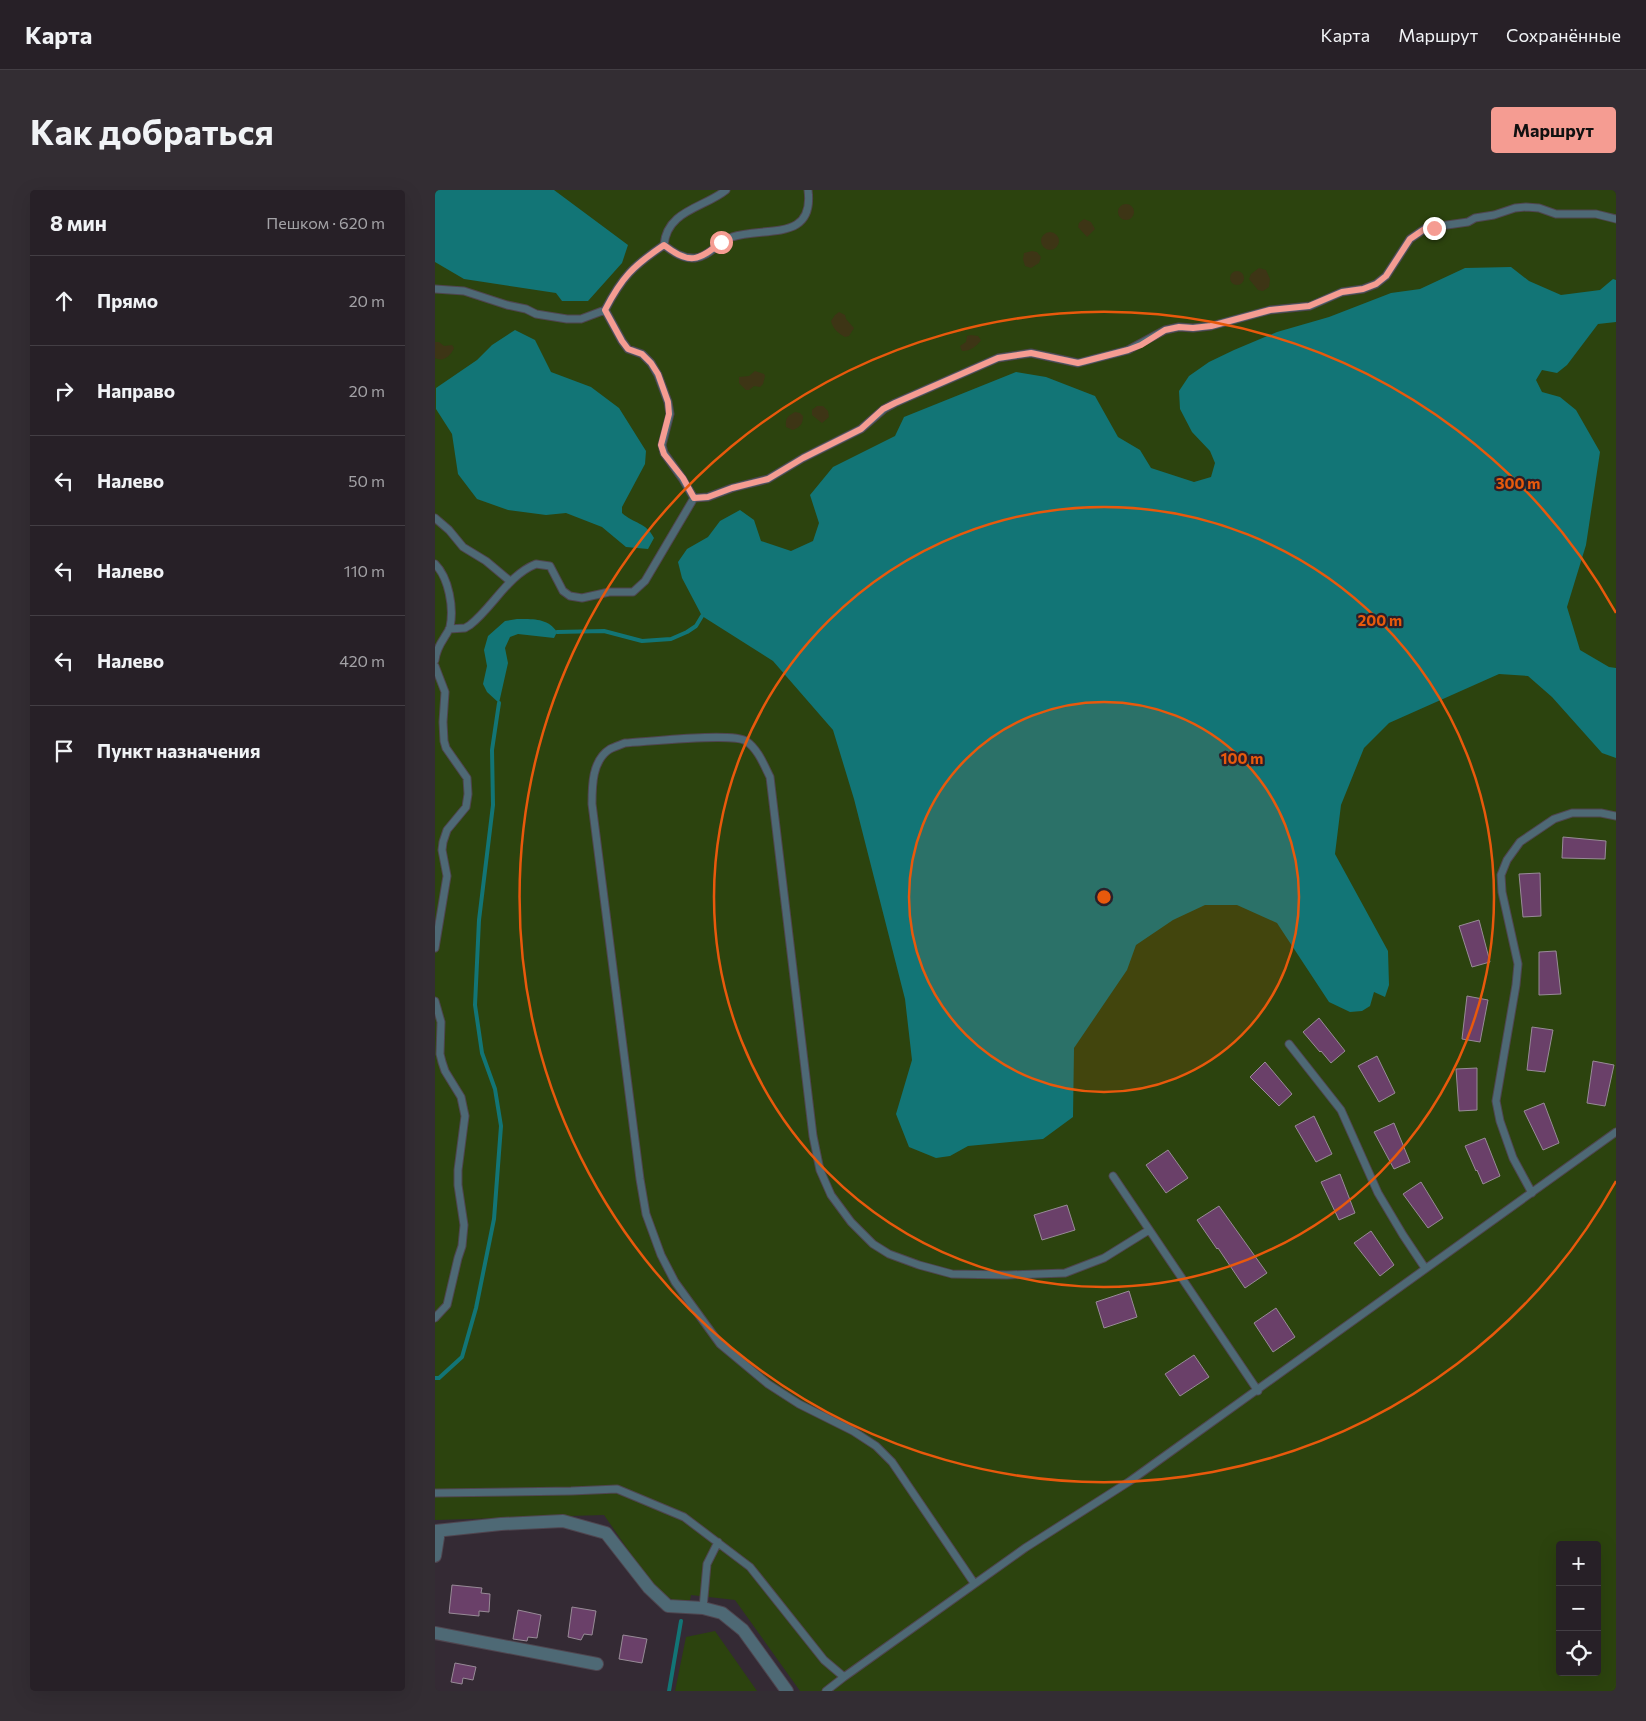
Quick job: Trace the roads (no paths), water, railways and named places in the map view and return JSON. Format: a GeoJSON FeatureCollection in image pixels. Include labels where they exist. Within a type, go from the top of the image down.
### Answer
{"type":"FeatureCollection","features":[{"type":"Feature","properties":{"kind":"street"},"geometry":{"type":"LineString","coordinates":[[435,1556],[437,1531],[501,1524],[563,1521],[587,1526],[606,1533],[649,1588],[668,1606],[703,1608],[722,1613],[743,1630],[787,1691]]}},
{"type":"Feature","properties":{"kind":"street"},"geometry":{"type":"LineString","coordinates":[[435,1634],[597,1664]]}},
{"type":"Feature","properties":{"kind":"lane"},"geometry":{"type":"LineString","coordinates":[[435,289],[464,291],[536,314],[567,319],[581,319],[605,310],[619,284],[633,268],[664,245],[665,235],[685,211],[716,198],[726,190]]}},
{"type":"Feature","properties":{"kind":"lane"},"geometry":{"type":"LineString","coordinates":[[664,245],[685,258],[697,258],[730,237],[745,233],[777,232],[789,229],[799,222],[806,212],[809,202],[808,190]]}},
{"type":"Feature","properties":{"kind":"lane"},"geometry":{"type":"LineString","coordinates":[[694,498],[708,497],[732,488],[768,479],[803,458],[861,429],[883,409],[998,358],[1031,353],[1078,363],[1128,350],[1141,345],[1165,330],[1179,327],[1211,326],[1270,310],[1309,306],[1342,292],[1363,289],[1376,284],[1386,276],[1410,239],[1426,228],[1468,222],[1475,218],[1526,207],[1539,208],[1556,214],[1596,214],[1616,219]]}},
{"type":"Feature","properties":{"kind":"lane"},"geometry":{"type":"LineString","coordinates":[[605,310],[628,349],[642,354],[658,374],[668,402],[669,414],[661,445],[664,454],[683,478],[694,498]]}},
{"type":"Feature","properties":{"kind":"lane"},"geometry":{"type":"LineString","coordinates":[[449,629],[465,628],[470,625],[503,591],[510,581],[532,565],[542,564],[550,566],[563,591],[570,596],[582,598],[609,592],[633,592],[645,582],[694,498]]}},
{"type":"Feature","properties":{"kind":"lane"},"geometry":{"type":"LineString","coordinates":[[435,518],[449,530],[463,547],[486,561],[510,581]]}},
{"type":"Feature","properties":{"kind":"lane"},"geometry":{"type":"LineString","coordinates":[[435,564],[445,579],[451,603],[449,629],[439,647],[435,660]]}},
{"type":"Feature","properties":{"kind":"lane"},"geometry":{"type":"LineString","coordinates":[[435,666],[445,692],[444,741],[446,748],[467,778],[468,794],[466,808],[447,830],[443,842],[443,856],[447,876],[435,948]]}},
{"type":"Feature","properties":{"kind":"lane"},"geometry":{"type":"LineString","coordinates":[[975,1583],[892,1462],[869,1441],[799,1404],[741,1364],[720,1344],[675,1282],[661,1255],[646,1214],[640,1179],[592,804],[593,782],[598,762],[609,750],[625,744],[729,737],[745,741],[758,754],[770,776],[813,1136],[820,1170],[831,1195],[851,1222],[873,1244],[889,1254],[919,1265],[953,1274],[1065,1273],[1104,1258],[1149,1230]]}},
{"type":"Feature","properties":{"kind":"lane"},"geometry":{"type":"LineString","coordinates":[[1532,1194],[1513,1158],[1500,1122],[1496,1101],[1518,964],[1502,892],[1501,875],[1507,860],[1520,842],[1554,819],[1572,813],[1601,813],[1616,816]]}},
{"type":"Feature","properties":{"kind":"lane"},"geometry":{"type":"LineString","coordinates":[[435,1001],[441,1022],[440,1054],[442,1062],[445,1071],[461,1097],[465,1116],[458,1170],[458,1185],[464,1225],[462,1246],[447,1305],[435,1318]]}},
{"type":"Feature","properties":{"kind":"lane"},"geometry":{"type":"LineString","coordinates":[[1289,1044],[1341,1110],[1378,1193],[1425,1268]]}},
{"type":"Feature","properties":{"kind":"lane"},"geometry":{"type":"LineString","coordinates":[[826,1691],[1025,1548],[1130,1481],[1258,1391],[1425,1268],[1532,1194],[1616,1132]]}},
{"type":"Feature","properties":{"kind":"lane"},"geometry":{"type":"LineString","coordinates":[[1113,1176],[1258,1391]]}},
{"type":"Feature","properties":{"kind":"lane"},"geometry":{"type":"LineString","coordinates":[[435,1493],[617,1489],[684,1517],[750,1567],[824,1660],[844,1677]]}},
{"type":"Feature","properties":{"kind":"lane"},"geometry":{"type":"LineString","coordinates":[[703,1608],[707,1564],[718,1542]]}},
{"type":"Feature","properties":{"kind":"water"},"geometry":{"type":"Polygon","coordinates":[[[435,190],[554,190],[628,245],[622,263],[588,301],[562,301],[556,293],[464,279],[435,262],[435,190]]]}},
{"type":"Feature","properties":{"kind":"water"},"geometry":{"type":"Polygon","coordinates":[[[1511,267],[1529,281],[1561,295],[1600,290],[1613,279],[1616,280],[1616,322],[1598,324],[1567,365],[1557,373],[1542,370],[1536,380],[1542,392],[1560,397],[1576,410],[1600,452],[1586,545],[1567,607],[1580,650],[1609,667],[1616,668],[1616,758],[1602,753],[1552,697],[1528,676],[1499,674],[1389,723],[1364,748],[1341,805],[1335,854],[1388,951],[1389,985],[1385,997],[1374,992],[1370,1006],[1362,1011],[1350,1012],[1329,1002],[1277,923],[1237,905],[1205,905],[1173,920],[1136,945],[1127,970],[1074,1048],[1073,1117],[1043,1139],[968,1146],[950,1156],[936,1158],[909,1147],[896,1114],[912,1060],[905,999],[854,799],[833,730],[773,661],[702,616],[682,578],[678,562],[687,549],[708,537],[720,521],[740,510],[754,520],[761,541],[791,551],[813,541],[819,523],[810,495],[833,467],[895,436],[904,417],[1016,372],[1046,377],[1095,396],[1118,437],[1140,450],[1151,468],[1194,482],[1211,477],[1215,463],[1210,451],[1192,432],[1180,409],[1179,391],[1189,376],[1209,362],[1277,332],[1329,317],[1391,293],[1420,289],[1465,268],[1511,267]]]}},
{"type":"Feature","properties":{"kind":"water"},"geometry":{"type":"Polygon","coordinates":[[[515,330],[535,340],[551,372],[591,387],[619,408],[646,451],[645,464],[622,507],[622,513],[644,526],[651,533],[654,538],[648,549],[626,547],[602,527],[566,513],[546,515],[508,510],[477,499],[458,474],[452,434],[436,409],[436,388],[477,360],[492,345],[515,330]]]}},
{"type":"Feature","properties":{"kind":"water"},"geometry":{"type":"Polygon","coordinates":[[[534,619],[545,622],[557,632],[554,638],[518,634],[510,637],[505,648],[508,663],[499,703],[487,692],[483,684],[487,666],[484,650],[488,636],[505,621],[534,619]]]}},
{"type":"Feature","properties":{"kind":"waterway"},"geometry":{"type":"LineString","coordinates":[[557,632],[604,631],[642,641],[671,639],[696,626],[702,616]]}},
{"type":"Feature","properties":{"kind":"waterway"},"geometry":{"type":"LineString","coordinates":[[435,1378],[439,1378],[462,1357],[476,1308],[494,1219],[501,1126],[495,1089],[482,1053],[475,1005],[479,920],[493,805],[492,750],[499,703]]}},
{"type":"Feature","properties":{"kind":"waterway"},"geometry":{"type":"LineString","coordinates":[[669,1691],[681,1621]]}}]}
